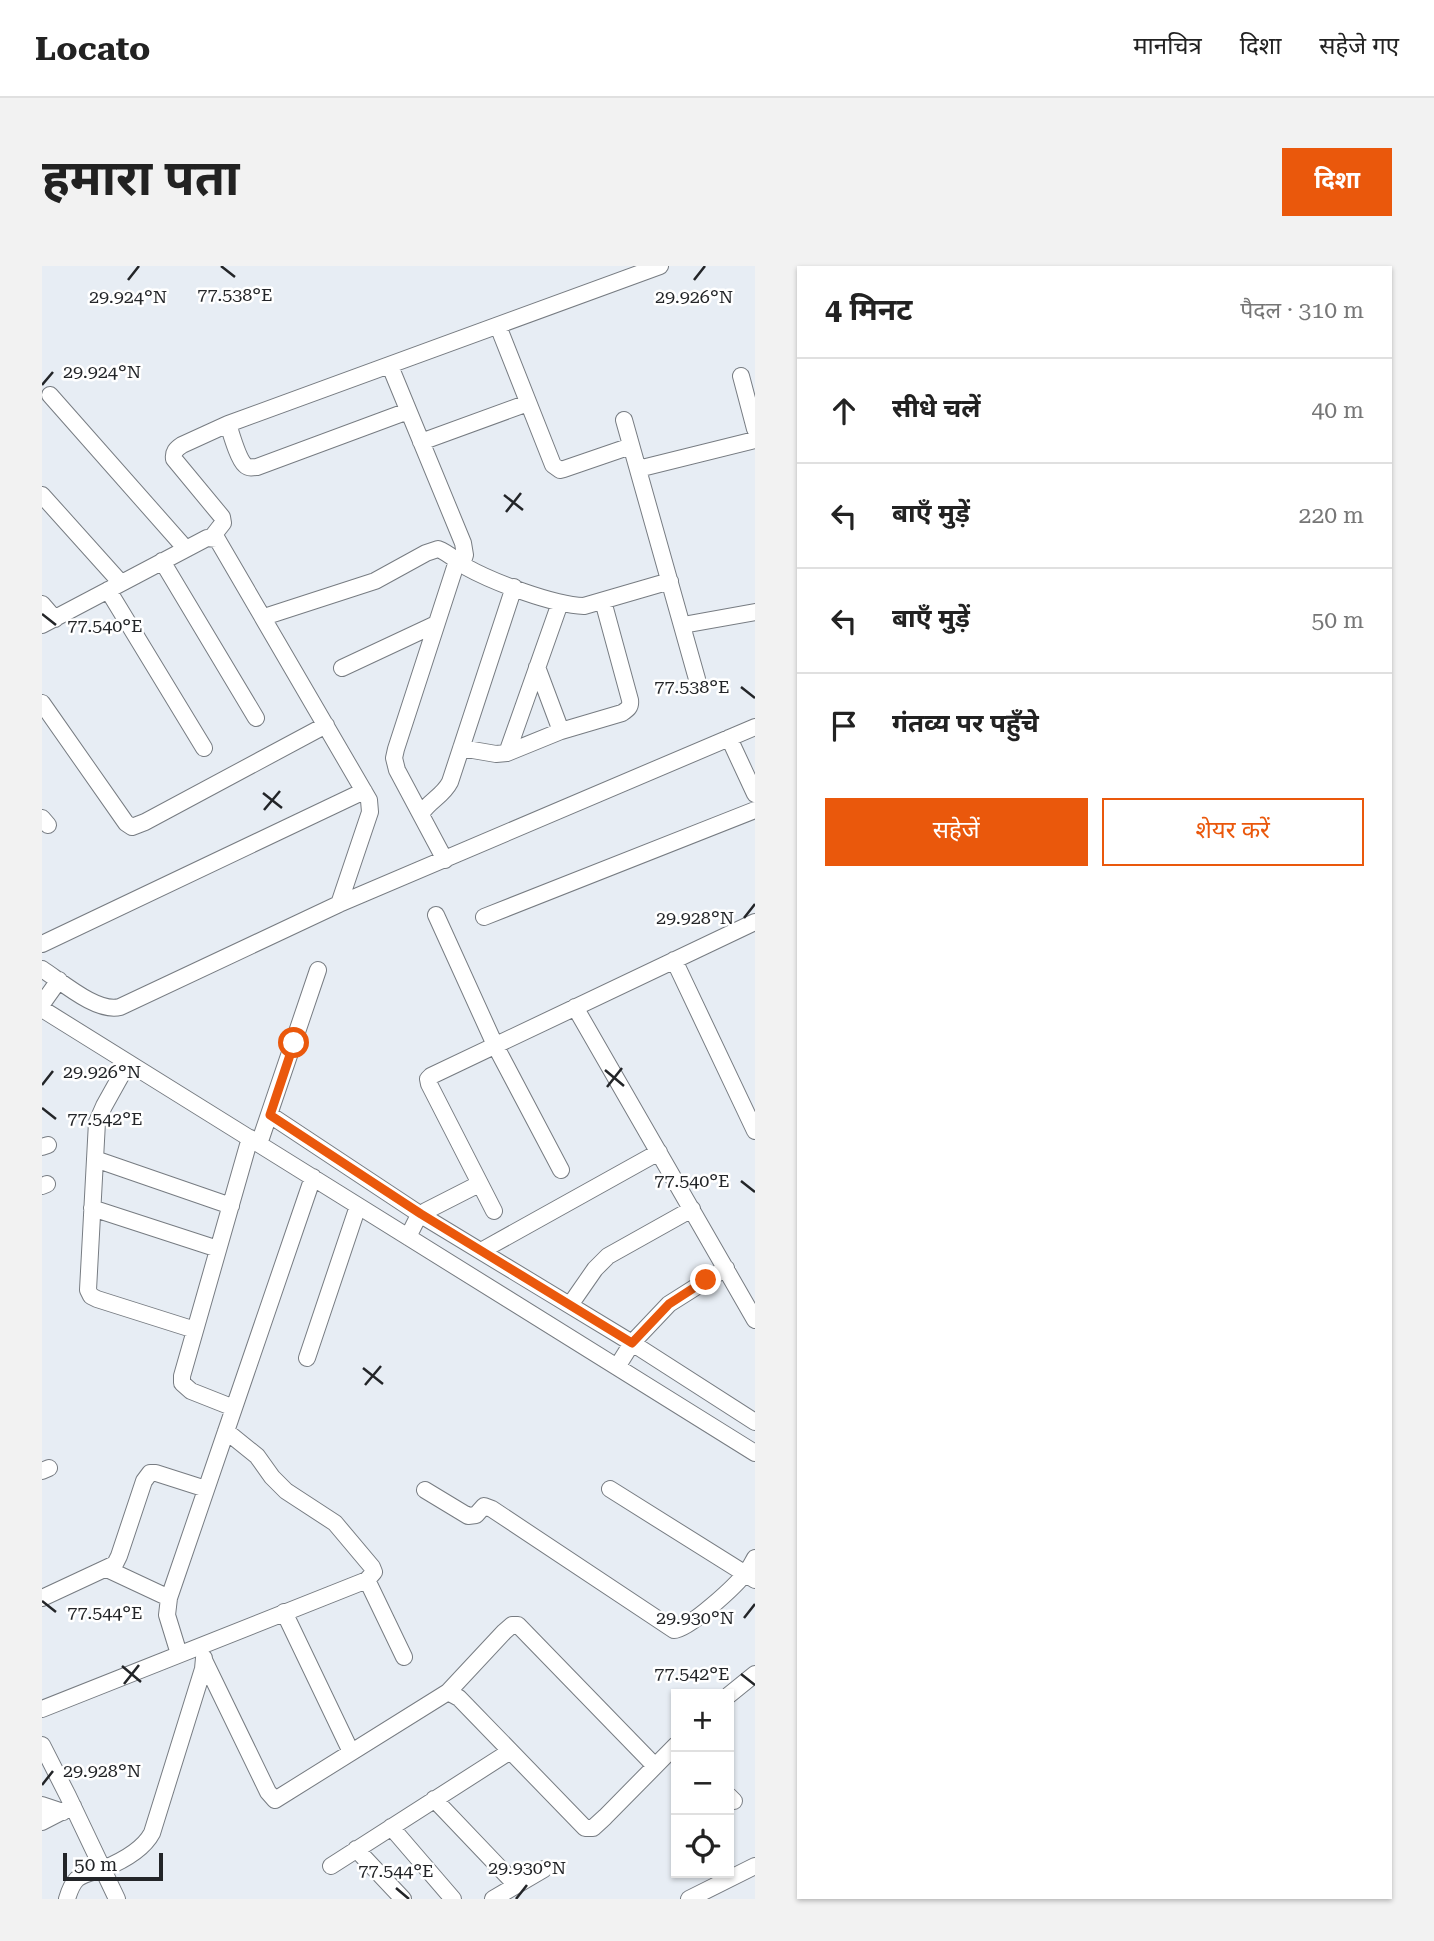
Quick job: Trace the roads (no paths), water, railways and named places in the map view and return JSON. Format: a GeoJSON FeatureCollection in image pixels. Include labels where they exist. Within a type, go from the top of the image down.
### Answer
{"type":"FeatureCollection","features":[{"type":"Feature","properties":{"kind":"street"},"geometry":{"type":"LineString","coordinates":[[212,537],[223,523],[222,517],[176,463],[173,454],[182,445],[228,424],[660,266]]}},
{"type":"Feature","properties":{"kind":"street"},"geometry":{"type":"LineString","coordinates":[[498,326],[553,465],[560,470],[631,446]]}},
{"type":"Feature","properties":{"kind":"street"},"geometry":{"type":"LineString","coordinates":[[390,366],[463,543],[465,555],[459,562],[436,624],[394,758],[397,770],[445,860]]}},
{"type":"Feature","properties":{"kind":"street"},"geometry":{"type":"LineString","coordinates":[[741,376],[755,429]]}},
{"type":"Feature","properties":{"kind":"street"},"geometry":{"type":"LineString","coordinates":[[50,395],[186,549]]}},
{"type":"Feature","properties":{"kind":"street"},"geometry":{"type":"LineString","coordinates":[[421,443],[528,403]]}},
{"type":"Feature","properties":{"kind":"street"},"geometry":{"type":"LineString","coordinates":[[228,424],[242,461],[251,467],[408,411]]}},
{"type":"Feature","properties":{"kind":"street"},"geometry":{"type":"LineString","coordinates":[[624,420],[697,679]]}},
{"type":"Feature","properties":{"kind":"street"},"geometry":{"type":"LineString","coordinates":[[638,469],[755,440]]}},
{"type":"Feature","properties":{"kind":"street"},"geometry":{"type":"LineString","coordinates":[[42,495],[114,587],[204,748]]}},
{"type":"Feature","properties":{"kind":"street"},"geometry":{"type":"LineString","coordinates":[[42,604],[48,622],[206,538],[217,539],[369,800],[370,812],[339,904]]}},
{"type":"Feature","properties":{"kind":"street"},"geometry":{"type":"LineString","coordinates":[[264,617],[375,581],[438,549],[459,562],[514,587],[560,604],[584,606],[670,581]]}},
{"type":"Feature","properties":{"kind":"street"},"geometry":{"type":"LineString","coordinates":[[162,561],[257,718]]}},
{"type":"Feature","properties":{"kind":"street"},"geometry":{"type":"LineString","coordinates":[[421,814],[447,789],[514,587]]}},
{"type":"Feature","properties":{"kind":"street"},"geometry":{"type":"LineString","coordinates":[[461,748],[496,754],[507,753],[561,731],[628,709],[631,705],[603,601]]}},
{"type":"Feature","properties":{"kind":"street"},"geometry":{"type":"LineString","coordinates":[[507,753],[560,604]]}},
{"type":"Feature","properties":{"kind":"street"},"geometry":{"type":"LineString","coordinates":[[683,625],[755,612]]}},
{"type":"Feature","properties":{"kind":"street"},"geometry":{"type":"LineString","coordinates":[[342,668],[436,624]]}},
{"type":"Feature","properties":{"kind":"street"},"geometry":{"type":"LineString","coordinates":[[537,667],[561,731]]}},
{"type":"Feature","properties":{"kind":"street"},"geometry":{"type":"LineString","coordinates":[[42,703],[126,823],[132,827],[327,725]]}},
{"type":"Feature","properties":{"kind":"street"},"geometry":{"type":"LineString","coordinates":[[48,996],[114,1009],[120,1007],[339,904],[755,727]]}},
{"type":"Feature","properties":{"kind":"street"},"geometry":{"type":"LineString","coordinates":[[729,738],[755,794]]}},
{"type":"Feature","properties":{"kind":"street"},"geometry":{"type":"LineString","coordinates":[[42,943],[364,790]]}},
{"type":"Feature","properties":{"kind":"street"},"geometry":{"type":"LineString","coordinates":[[484,917],[755,810]]}},
{"type":"Feature","properties":{"kind":"street"},"geometry":{"type":"LineString","coordinates":[[436,915],[495,1045],[561,1170]]}},
{"type":"Feature","properties":{"kind":"street"},"geometry":{"type":"LineString","coordinates":[[494,1211],[428,1079],[436,1072],[755,922]]}},
{"type":"Feature","properties":{"kind":"street"},"geometry":{"type":"LineString","coordinates":[[674,960],[755,1131]]}},
{"type":"Feature","properties":{"kind":"street"},"geometry":{"type":"LineString","coordinates":[[42,969],[48,996],[128,1063],[261,1132],[624,1355],[755,1422]]}},
{"type":"Feature","properties":{"kind":"street"},"geometry":{"type":"LineString","coordinates":[[234,1408],[191,1391],[182,1383],[182,1377],[231,1206],[261,1132],[318,970]]}},
{"type":"Feature","properties":{"kind":"street"},"geometry":{"type":"LineString","coordinates":[[575,1007],[755,1320]]}},
{"type":"Feature","properties":{"kind":"street"},"geometry":{"type":"LineString","coordinates":[[128,1063],[97,1122],[88,1290],[91,1296],[195,1330]]}},
{"type":"Feature","properties":{"kind":"street"},"geometry":{"type":"LineString","coordinates":[[261,1132],[313,1177],[358,1206],[481,1251],[570,1305],[624,1355],[755,1453]]}},
{"type":"Feature","properties":{"kind":"street"},"geometry":{"type":"LineString","coordinates":[[481,1251],[659,1152]]}},
{"type":"Feature","properties":{"kind":"street"},"geometry":{"type":"LineString","coordinates":[[95,1158],[231,1206]]}},
{"type":"Feature","properties":{"kind":"street"},"geometry":{"type":"LineString","coordinates":[[179,1654],[167,1615],[169,1598],[313,1177]]}},
{"type":"Feature","properties":{"kind":"street"},"geometry":{"type":"LineString","coordinates":[[414,1225],[434,1206],[480,1184]]}},
{"type":"Feature","properties":{"kind":"street"},"geometry":{"type":"LineString","coordinates":[[307,1358],[358,1206]]}},
{"type":"Feature","properties":{"kind":"street"},"geometry":{"type":"LineString","coordinates":[[92,1208],[218,1249]]}},
{"type":"Feature","properties":{"kind":"street"},"geometry":{"type":"LineString","coordinates":[[570,1305],[608,1256],[692,1209]]}},
{"type":"Feature","properties":{"kind":"street"},"geometry":{"type":"LineString","coordinates":[[624,1355],[669,1304],[726,1268]]}},
{"type":"Feature","properties":{"kind":"street"},"geometry":{"type":"LineString","coordinates":[[42,1709],[179,1654],[202,1653],[284,1612],[367,1580],[374,1572],[335,1523],[286,1491],[257,1456],[226,1431]]}},
{"type":"Feature","properties":{"kind":"street"},"geometry":{"type":"LineString","coordinates":[[42,1598],[112,1567],[119,1556],[150,1473],[206,1489]]}},
{"type":"Feature","properties":{"kind":"street"},"geometry":{"type":"LineString","coordinates":[[610,1489],[750,1577]]}},
{"type":"Feature","properties":{"kind":"street"},"geometry":{"type":"LineString","coordinates":[[425,1490],[468,1516],[476,1515],[484,1506],[492,1508],[674,1630],[681,1630],[692,1623],[750,1577],[755,1558]]}},
{"type":"Feature","properties":{"kind":"street"},"geometry":{"type":"LineString","coordinates":[[107,1569],[169,1598]]}},
{"type":"Feature","properties":{"kind":"street"},"geometry":{"type":"LineString","coordinates":[[367,1580],[404,1657]]}},
{"type":"Feature","properties":{"kind":"street"},"geometry":{"type":"LineString","coordinates":[[284,1612],[351,1752]]}},
{"type":"Feature","properties":{"kind":"street"},"geometry":{"type":"LineString","coordinates":[[202,1653],[268,1792],[275,1800],[448,1692],[512,1625],[518,1625],[655,1766]]}},
{"type":"Feature","properties":{"kind":"street"},"geometry":{"type":"LineString","coordinates":[[67,1899],[76,1880],[82,1875],[104,1868],[143,1846],[152,1833],[203,1669],[202,1653]]}},
{"type":"Feature","properties":{"kind":"street"},"geometry":{"type":"LineString","coordinates":[[734,1691],[755,1675]]}},
{"type":"Feature","properties":{"kind":"street"},"geometry":{"type":"LineString","coordinates":[[448,1692],[459,1699],[585,1828],[593,1828],[671,1750]]}},
{"type":"Feature","properties":{"kind":"street"},"geometry":{"type":"LineString","coordinates":[[42,1745],[68,1809],[104,1868],[117,1899]]}},
{"type":"Feature","properties":{"kind":"street"},"geometry":{"type":"LineString","coordinates":[[331,1866],[509,1752]]}},
{"type":"Feature","properties":{"kind":"street"},"geometry":{"type":"LineString","coordinates":[[435,1799],[516,1885]]}},
{"type":"Feature","properties":{"kind":"street"},"geometry":{"type":"LineString","coordinates":[[42,1805],[68,1809]]}},
{"type":"Feature","properties":{"kind":"street"},"geometry":{"type":"LineString","coordinates":[[42,1822],[68,1809]]}},
{"type":"Feature","properties":{"kind":"street"},"geometry":{"type":"LineString","coordinates":[[391,1827],[453,1899]]}},
{"type":"Feature","properties":{"kind":"street"},"geometry":{"type":"LineString","coordinates":[[356,1849],[403,1899]]}},
{"type":"Feature","properties":{"kind":"street"},"geometry":{"type":"LineString","coordinates":[[689,1899],[755,1866]]}},
{"type":"Feature","properties":{"kind":"street"},"geometry":{"type":"LineString","coordinates":[[493,1899],[544,1869]]}}]}
